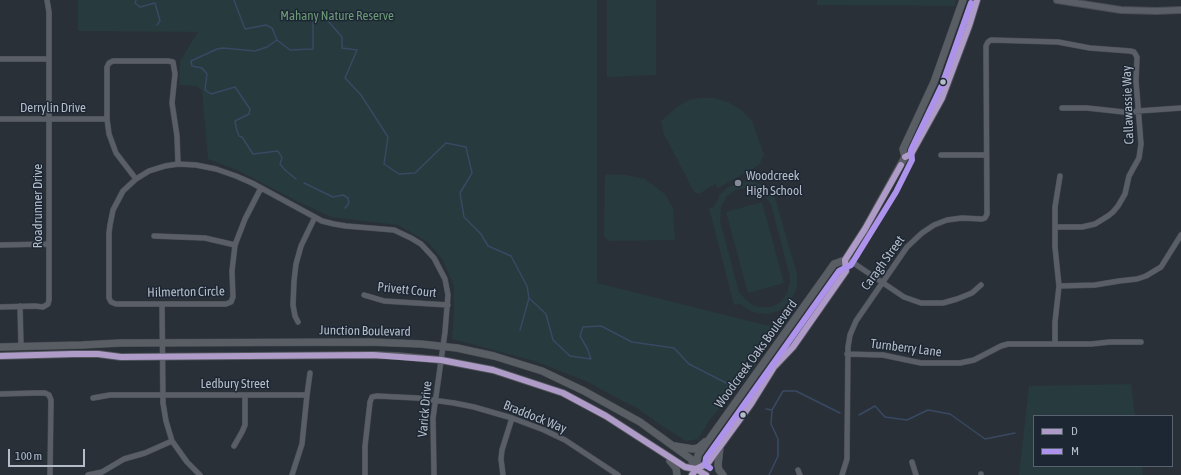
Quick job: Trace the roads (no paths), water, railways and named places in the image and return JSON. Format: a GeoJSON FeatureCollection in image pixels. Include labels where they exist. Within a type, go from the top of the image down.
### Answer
{"type":"FeatureCollection","features":[{"type":"Feature","properties":{"kind":"main road","name":"Woodcreek Oaks Boulevard"},"geometry":{"type":"LineString","coordinates":[[905,157],[903,149],[934,82],[963,0]]}},
{"type":"Feature","properties":{"kind":"main road","name":"Woodcreek Oaks Boulevard"},"geometry":{"type":"LineString","coordinates":[[692,475],[696,469],[698,455],[834,264],[845,260],[865,229],[905,157],[911,154],[942,98],[977,0]]}},
{"type":"Feature","properties":{"kind":"main road","name":"Woodcreek Oaks Boulevard"},"geometry":{"type":"LineString","coordinates":[[696,469],[708,463],[774,367],[793,347],[846,271],[845,260]]}},
{"type":"Feature","properties":{"kind":"main road","name":"Junction Boulevard"},"geometry":{"type":"LineString","coordinates":[[0,347],[162,343],[370,342],[443,346],[487,354],[542,371],[584,391],[640,422],[691,458],[696,469]]}},
{"type":"Feature","properties":{"kind":"main road","name":"Junction Boulevard"},"geometry":{"type":"LineString","coordinates":[[0,356],[73,354],[98,354],[121,357],[373,356],[413,357],[441,360],[493,370],[563,393],[606,416],[668,458],[684,467],[696,469],[706,475]]}},
{"type":"Feature","properties":{"kind":"main road"},"geometry":{"type":"LineString","coordinates":[[673,445],[689,449],[698,448],[711,437]]}},
{"type":"Feature","properties":{"kind":"main road"},"geometry":{"type":"LineString","coordinates":[[721,445],[718,465],[719,470],[723,475]]}},
{"type":"Feature","properties":{"kind":"main road"},"geometry":{"type":"LineString","coordinates":[[668,458],[676,468],[677,475]]}},
{"type":"Feature","properties":{"kind":"street","name":"Roadrunner Drive"},"geometry":{"type":"LineString","coordinates":[[0,307],[43,307],[48,304],[50,300],[47,0]]}},
{"type":"Feature","properties":{"kind":"street"},"geometry":{"type":"LineString","coordinates":[[1057,0],[1121,10],[1181,10]]}},
{"type":"Feature","properties":{"kind":"street","name":"Callawassie Way"},"geometry":{"type":"LineString","coordinates":[[988,42],[996,40],[1051,41],[1090,48],[1134,52],[1137,57],[1136,74],[1141,152],[1136,166],[1129,176],[1124,194],[1118,206],[1108,216],[1095,224],[1082,227],[1055,227]]}},
{"type":"Feature","properties":{"kind":"street","name":"Caragh Street"},"geometry":{"type":"LineString","coordinates":[[842,475],[847,451],[847,354],[854,325],[911,242],[928,229],[947,220],[962,218],[986,218],[986,46],[988,42]]}},
{"type":"Feature","properties":{"kind":"street"},"geometry":{"type":"LineString","coordinates":[[0,59],[48,59]]}},
{"type":"Feature","properties":{"kind":"street"},"geometry":{"type":"LineString","coordinates":[[136,179],[122,162],[112,145],[109,134],[107,119],[107,67],[109,63],[113,61],[168,60],[173,62],[175,74],[172,103],[178,136],[178,164]]}},
{"type":"Feature","properties":{"kind":"street"},"geometry":{"type":"LineString","coordinates":[[1062,108],[1087,108],[1124,112],[1181,108]]}},
{"type":"Feature","properties":{"kind":"street","name":"Derrylin Drive"},"geometry":{"type":"LineString","coordinates":[[0,119],[107,119]]}},
{"type":"Feature","properties":{"kind":"street"},"geometry":{"type":"LineString","coordinates":[[941,155],[986,155]]}},
{"type":"Feature","properties":{"kind":"street","name":"Hilmerton Circle"},"geometry":{"type":"LineString","coordinates":[[178,164],[196,165],[216,169],[236,176],[261,188],[245,219],[235,245],[232,271],[233,297],[231,302],[226,304],[116,304],[111,302],[109,298],[109,233],[111,218],[119,197],[136,179],[149,171],[178,164]]}},
{"type":"Feature","properties":{"kind":"street"},"geometry":{"type":"LineString","coordinates":[[1055,344],[1059,286],[1055,227],[1056,199],[1060,176]]}},
{"type":"Feature","properties":{"kind":"street","name":"Varick Drive"},"geometry":{"type":"LineString","coordinates":[[261,188],[315,217],[334,224],[394,230],[403,233],[421,244],[434,258],[447,287],[448,305],[432,428],[434,475]]}},
{"type":"Feature","properties":{"kind":"street"},"geometry":{"type":"LineString","coordinates":[[298,322],[295,316],[294,305],[296,264],[301,246],[315,217]]}},
{"type":"Feature","properties":{"kind":"street"},"geometry":{"type":"LineString","coordinates":[[1059,286],[1095,285],[1119,280],[1137,279],[1146,276],[1161,267],[1181,235]]}},
{"type":"Feature","properties":{"kind":"street"},"geometry":{"type":"LineString","coordinates":[[154,236],[205,238],[235,245]]}},
{"type":"Feature","properties":{"kind":"street"},"geometry":{"type":"LineString","coordinates":[[0,245],[49,244]]}},
{"type":"Feature","properties":{"kind":"street"},"geometry":{"type":"LineString","coordinates":[[845,260],[855,264],[910,300],[921,303],[957,300],[972,293],[982,285]]}},
{"type":"Feature","properties":{"kind":"street","name":"Privett Court"},"geometry":{"type":"LineString","coordinates":[[364,295],[384,301],[448,305]]}},
{"type":"Feature","properties":{"kind":"street"},"geometry":{"type":"LineString","coordinates":[[162,304],[163,395],[166,421],[172,441],[187,462],[200,475]]}},
{"type":"Feature","properties":{"kind":"street"},"geometry":{"type":"LineString","coordinates":[[20,306],[21,346]]}},
{"type":"Feature","properties":{"kind":"street","name":"Turnberry Lane"},"geometry":{"type":"LineString","coordinates":[[847,354],[882,354],[922,364],[960,363],[974,360],[1008,344],[1091,344],[1110,342],[1142,342]]}},
{"type":"Feature","properties":{"kind":"street"},"geometry":{"type":"LineString","coordinates":[[292,475],[302,444],[310,373]]}},
{"type":"Feature","properties":{"kind":"street"},"geometry":{"type":"LineString","coordinates":[[0,394],[45,393],[49,395],[51,400],[50,475]]}},
{"type":"Feature","properties":{"kind":"street","name":"Ledbury Street"},"geometry":{"type":"LineString","coordinates":[[93,398],[110,395],[307,395]]}},
{"type":"Feature","properties":{"kind":"street"},"geometry":{"type":"LineString","coordinates":[[234,446],[245,425],[245,395]]}},
{"type":"Feature","properties":{"kind":"street","name":"Braddock Way"},"geometry":{"type":"LineString","coordinates":[[365,475],[365,446],[370,402],[372,397],[377,396],[435,400],[474,407],[512,418],[565,440],[618,475]]}},
{"type":"Feature","properties":{"kind":"street"},"geometry":{"type":"LineString","coordinates":[[502,475],[502,450],[512,418]]}},
{"type":"Feature","properties":{"kind":"street"},"geometry":{"type":"LineString","coordinates":[[88,475],[102,472],[124,459],[145,453],[172,441]]}},
{"type":"Feature","properties":{"kind":"street"},"geometry":{"type":"LineString","coordinates":[[912,462],[916,475]]}},
{"type":"Feature","properties":{"kind":"waterway"},"geometry":{"type":"LineString","coordinates":[[136,0],[135,3],[140,7],[155,3],[160,21],[157,25]]}},
{"type":"Feature","properties":{"kind":"waterway"},"geometry":{"type":"LineString","coordinates":[[234,0],[245,29],[266,25],[272,28],[277,40],[290,50],[313,49],[313,18],[319,14],[329,22],[342,37],[342,48],[357,50],[345,78],[361,95],[388,137],[384,164],[399,174],[415,173],[446,143],[466,147],[472,173],[460,193],[464,217],[481,234],[488,246],[511,256],[527,286],[529,298],[546,314],[553,340],[570,356],[591,359],[580,336],[583,327],[601,326],[632,342],[674,348],[689,364],[736,388]]}},
{"type":"Feature","properties":{"kind":"waterway"},"geometry":{"type":"LineString","coordinates":[[277,40],[267,47],[255,51],[223,48],[217,49],[191,61],[192,66],[202,68],[207,74],[205,90],[211,94],[235,87],[250,109],[249,114],[235,121],[239,136],[242,137],[253,154],[278,151],[282,158],[280,164],[296,179]]}},
{"type":"Feature","properties":{"kind":"waterway"},"geometry":{"type":"LineString","coordinates":[[304,183],[333,197],[343,195],[348,198],[349,203],[345,208]]}},
{"type":"Feature","properties":{"kind":"waterway"},"geometry":{"type":"LineString","coordinates":[[520,330],[529,298]]}},
{"type":"Feature","properties":{"kind":"waterway"},"geometry":{"type":"LineString","coordinates":[[766,409],[772,410],[783,391],[796,391],[840,413]]}},
{"type":"Feature","properties":{"kind":"waterway"},"geometry":{"type":"LineString","coordinates":[[859,415],[875,406],[885,417],[907,420],[928,410],[950,414],[985,439],[1015,433]]}},
{"type":"Feature","properties":{"kind":"waterway"},"geometry":{"type":"LineString","coordinates":[[769,475],[778,456],[778,439],[771,424],[772,411]]}},
{"type":"Feature","properties":{"kind":"place","name":"Woodcreek High School"},"geometry":{"type":"Point","coordinates":[738,183]}},
{"type":"Feature","properties":{"kind":"park label","name":"Mahany Nature Reserve"},"geometry":{"type":"Point","coordinates":[337,16]}}]}
